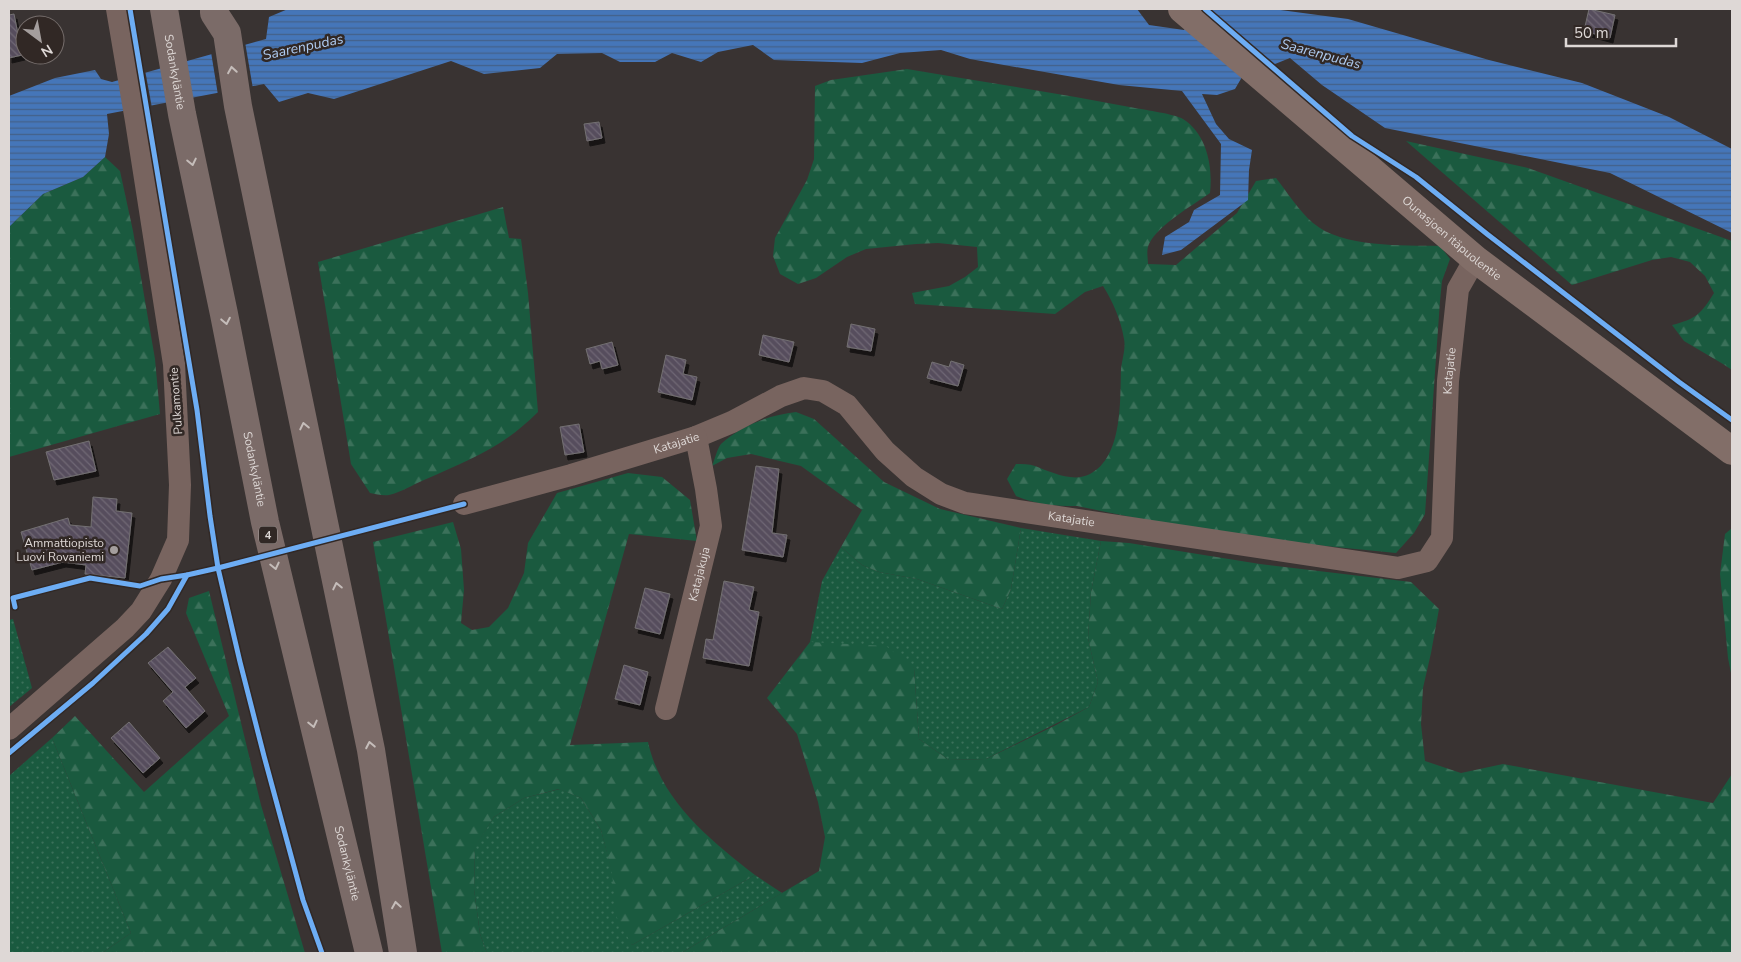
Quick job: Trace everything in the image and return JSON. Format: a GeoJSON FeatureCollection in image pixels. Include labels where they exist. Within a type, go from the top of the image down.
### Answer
{"type":"FeatureCollection","features":[{"type":"Feature","properties":{"kind":"highway","name":"Sodankyläntie"},"geometry":{"type":"LineString","coordinates":[[164,9],[182,114],[265,522],[369,953]]}},
{"type":"Feature","properties":{"kind":"highway"},"geometry":{"type":"LineString","coordinates":[[214,9],[214,13],[230,21],[238,106],[371,750],[403,953]]}},
{"type":"Feature","properties":{"kind":"main road","name":"Ounasjoen itäpuolentie"},"geometry":{"type":"LineString","coordinates":[[1182,9],[1476,259],[1732,451]]}},
{"type":"Feature","properties":{"kind":"street","name":"Pulkamontie"},"geometry":{"type":"LineString","coordinates":[[9,729],[141,612],[161,579],[178,540],[180,485],[174,364],[117,9]]}},
{"type":"Feature","properties":{"kind":"street","name":"Katajatie"},"geometry":{"type":"LineString","coordinates":[[464,504],[571,475],[696,437],[732,422],[781,396],[804,388],[823,392],[847,405],[885,451],[914,477],[941,494],[965,503],[1398,568],[1427,561],[1442,538],[1448,381],[1458,289],[1476,259]]}},
{"type":"Feature","properties":{"kind":"street","name":"Katajakuja"},"geometry":{"type":"LineString","coordinates":[[666,709],[711,526],[696,437]]}},
{"type":"Feature","properties":{"kind":"green space"},"geometry":{"type":"Polygon","coordinates":[[[907,69],[1160,112],[1179,117],[1191,125],[1198,133],[1207,152],[1211,183],[1210,193],[1160,229],[1148,246],[1148,264],[1176,265],[1237,213],[1256,181],[1276,178],[1303,213],[1325,231],[1356,241],[1391,245],[1440,246],[1450,259],[1442,281],[1440,301],[1425,514],[1414,533],[1396,553],[1224,536],[1077,506],[1038,503],[1016,496],[1007,479],[1016,464],[1033,465],[1062,476],[1076,477],[1090,474],[1101,466],[1109,455],[1118,427],[1124,343],[1116,311],[1103,286],[1085,292],[1055,314],[915,304],[912,293],[949,286],[978,267],[977,247],[938,243],[866,249],[847,257],[816,278],[798,284],[780,274],[773,256],[775,238],[807,180],[814,159],[815,86],[831,80],[907,69]]]}},
{"type":"Feature","properties":{"kind":"green space"},"geometry":{"type":"Polygon","coordinates":[[[1406,141],[1528,168],[1732,241],[1732,370],[1684,341],[1672,325],[1697,315],[1714,293],[1705,276],[1690,262],[1671,257],[1652,260],[1572,285],[1406,141]]]}},
{"type":"Feature","properties":{"kind":"green space"},"geometry":{"type":"Polygon","coordinates":[[[105,157],[120,171],[133,231],[155,359],[160,414],[9,457],[9,227],[43,194],[83,177],[105,157]]]}},
{"type":"Feature","properties":{"kind":"green space"},"geometry":{"type":"Polygon","coordinates":[[[503,207],[509,238],[521,239],[528,293],[538,412],[498,444],[470,459],[394,494],[370,493],[351,464],[318,262],[503,207]]]}},
{"type":"Feature","properties":{"kind":"green space"},"geometry":{"type":"Polygon","coordinates":[[[796,412],[814,419],[884,482],[940,509],[1021,528],[1011,589],[1002,609],[917,579],[879,572],[862,565],[841,547],[862,510],[801,466],[751,454],[727,458],[712,466],[721,444],[738,431],[766,418],[796,412]]]}},
{"type":"Feature","properties":{"kind":"green space"},"geometry":{"type":"Polygon","coordinates":[[[628,473],[662,477],[690,500],[697,541],[629,534],[570,745],[648,742],[654,763],[664,783],[689,818],[721,848],[755,875],[632,945],[617,918],[612,873],[601,830],[581,798],[559,789],[524,798],[494,817],[475,847],[474,889],[480,934],[487,953],[442,953],[373,542],[453,522],[461,549],[464,590],[461,623],[472,630],[489,627],[508,608],[524,573],[528,543],[557,493],[628,473]]]}},
{"type":"Feature","properties":{"kind":"green space"},"geometry":{"type":"Polygon","coordinates":[[[1021,528],[1101,541],[1091,592],[1088,638],[1098,682],[1089,707],[986,759],[949,760],[919,739],[914,668],[810,642],[822,581],[841,547],[862,565],[879,572],[917,579],[1002,609],[1011,589],[1021,528]]]}},
{"type":"Feature","properties":{"kind":"green space"},"geometry":{"type":"Polygon","coordinates":[[[1732,528],[1732,678],[1728,658],[1720,574],[1725,534],[1732,528]]]}},
{"type":"Feature","properties":{"kind":"green space"},"geometry":{"type":"Polygon","coordinates":[[[1101,541],[1129,543],[1260,564],[1411,582],[1439,609],[1423,688],[1421,724],[1425,761],[1461,773],[1503,764],[1713,803],[1732,774],[1732,953],[681,953],[819,871],[825,837],[818,802],[797,734],[767,698],[810,642],[886,646],[914,668],[919,739],[949,760],[986,759],[1089,707],[1098,682],[1088,638],[1091,592],[1101,541]]]}},
{"type":"Feature","properties":{"kind":"green space"},"geometry":{"type":"Polygon","coordinates":[[[209,591],[261,805],[305,953],[102,953],[131,933],[52,738],[75,716],[144,792],[229,716],[186,613],[189,598],[209,591]]]}},
{"type":"Feature","properties":{"kind":"green space"},"geometry":{"type":"Polygon","coordinates":[[[13,619],[32,688],[9,707],[9,620],[13,619]]]}},
{"type":"Feature","properties":{"kind":"green space"},"geometry":{"type":"Polygon","coordinates":[[[52,738],[131,933],[102,953],[10,953],[9,951],[9,776],[52,738]]]}},
{"type":"Feature","properties":{"kind":"green space"},"geometry":{"type":"Polygon","coordinates":[[[560,789],[581,798],[601,830],[632,945],[755,875],[782,893],[681,953],[487,953],[480,934],[474,889],[475,846],[494,817],[524,798],[560,789]]]}},
{"type":"Feature","properties":{"kind":"water","name":"Saarenpudas"},"geometry":{"type":"Polygon","coordinates":[[[288,9],[1137,9],[1149,25],[1184,30],[1204,9],[1273,9],[1348,19],[1489,60],[1582,83],[1669,117],[1732,149],[1732,233],[1610,173],[1385,128],[1322,85],[1290,58],[1242,77],[1235,89],[1217,95],[1202,94],[1216,124],[1229,139],[1252,150],[1248,200],[1181,250],[1162,255],[1165,237],[1189,222],[1194,210],[1220,195],[1221,144],[1182,91],[1119,85],[970,59],[941,50],[900,53],[862,63],[774,60],[753,45],[718,52],[701,62],[672,53],[655,62],[620,62],[602,53],[557,54],[540,68],[484,74],[451,61],[334,99],[308,93],[279,102],[264,84],[107,114],[109,134],[105,157],[83,177],[43,194],[9,227],[9,96],[55,78],[95,70],[101,79],[112,82],[266,39],[269,17],[288,9]]]}},
{"type":"Feature","properties":{"kind":"pier"},"geometry":{"type":"Polygon","coordinates":[[[245,42],[253,89],[218,95],[211,52],[245,42]]]}},
{"type":"Feature","properties":{"kind":"pier"},"geometry":{"type":"Polygon","coordinates":[[[145,70],[152,108],[126,113],[119,77],[145,70]]]}},
{"type":"Feature","properties":{"kind":"building"},"geometry":{"type":"Polygon","coordinates":[[[1589,9],[1615,15],[1610,38],[1584,31],[1589,9]]]}},
{"type":"Feature","properties":{"kind":"building"},"geometry":{"type":"Polygon","coordinates":[[[14,14],[15,19],[15,57],[9,58],[9,15],[14,14]]]}},
{"type":"Feature","properties":{"kind":"building"},"geometry":{"type":"Polygon","coordinates":[[[599,122],[602,138],[587,141],[584,124],[599,122]]]}},
{"type":"Feature","properties":{"kind":"building"},"geometry":{"type":"Polygon","coordinates":[[[851,324],[875,329],[871,351],[847,347],[851,324]]]}},
{"type":"Feature","properties":{"kind":"building"},"geometry":{"type":"Polygon","coordinates":[[[763,335],[794,342],[789,362],[759,355],[763,335]]]}},
{"type":"Feature","properties":{"kind":"building"},"geometry":{"type":"Polygon","coordinates":[[[612,342],[618,365],[602,369],[600,361],[590,364],[586,349],[612,342]]]}},
{"type":"Feature","properties":{"kind":"building"},"geometry":{"type":"Polygon","coordinates":[[[666,355],[686,360],[683,374],[697,377],[692,400],[658,392],[666,355]]]}},
{"type":"Feature","properties":{"kind":"building"},"geometry":{"type":"Polygon","coordinates":[[[951,361],[964,365],[958,386],[927,378],[932,362],[949,367],[951,361]]]}},
{"type":"Feature","properties":{"kind":"building"},"geometry":{"type":"Polygon","coordinates":[[[579,424],[584,452],[565,455],[560,427],[579,424]]]}},
{"type":"Feature","properties":{"kind":"building"},"geometry":{"type":"Polygon","coordinates":[[[89,441],[96,471],[54,480],[46,452],[89,441]]]}},
{"type":"Feature","properties":{"kind":"building"},"geometry":{"type":"Polygon","coordinates":[[[756,466],[779,469],[772,533],[787,535],[783,557],[742,550],[756,466]]]}},
{"type":"Feature","properties":{"kind":"building"},"geometry":{"type":"Polygon","coordinates":[[[93,497],[117,499],[116,511],[132,513],[125,578],[85,574],[86,565],[63,562],[32,570],[21,532],[68,518],[70,525],[91,527],[93,497]]]}},
{"type":"Feature","properties":{"kind":"building"},"geometry":{"type":"Polygon","coordinates":[[[724,581],[754,587],[749,610],[759,612],[749,666],[703,658],[706,639],[713,640],[724,581]]]}},
{"type":"Feature","properties":{"kind":"building"},"geometry":{"type":"Polygon","coordinates":[[[645,588],[670,594],[660,634],[635,628],[645,588]]]}},
{"type":"Feature","properties":{"kind":"building"},"geometry":{"type":"Polygon","coordinates":[[[168,647],[196,678],[185,687],[205,711],[186,728],[163,701],[173,692],[148,663],[168,647]]]}},
{"type":"Feature","properties":{"kind":"building"},"geometry":{"type":"Polygon","coordinates":[[[624,665],[648,672],[640,705],[615,699],[624,665]]]}},
{"type":"Feature","properties":{"kind":"building"},"geometry":{"type":"Polygon","coordinates":[[[129,722],[160,758],[143,773],[111,738],[129,722]]]}},
{"type":"Feature","properties":{"kind":"cycle path"},"geometry":{"type":"LineString","coordinates":[[130,9],[197,410],[218,568],[264,756],[303,900],[322,953]]}},
{"type":"Feature","properties":{"kind":"cycle path"},"geometry":{"type":"LineString","coordinates":[[1205,9],[1352,136],[1416,177],[1679,382],[1732,420]]}},
{"type":"Feature","properties":{"kind":"cycle path"},"geometry":{"type":"LineString","coordinates":[[15,607],[13,598],[90,578],[140,586],[161,579],[218,568],[464,504]]}},
{"type":"Feature","properties":{"kind":"cycle path"},"geometry":{"type":"LineString","coordinates":[[9,753],[93,683],[146,634],[168,609],[187,575]]}},
{"type":"Feature","properties":{"kind":"place","name":"Ammattiopisto Luovi Rovaniemi"},"geometry":{"type":"Point","coordinates":[114,550]}}]}
